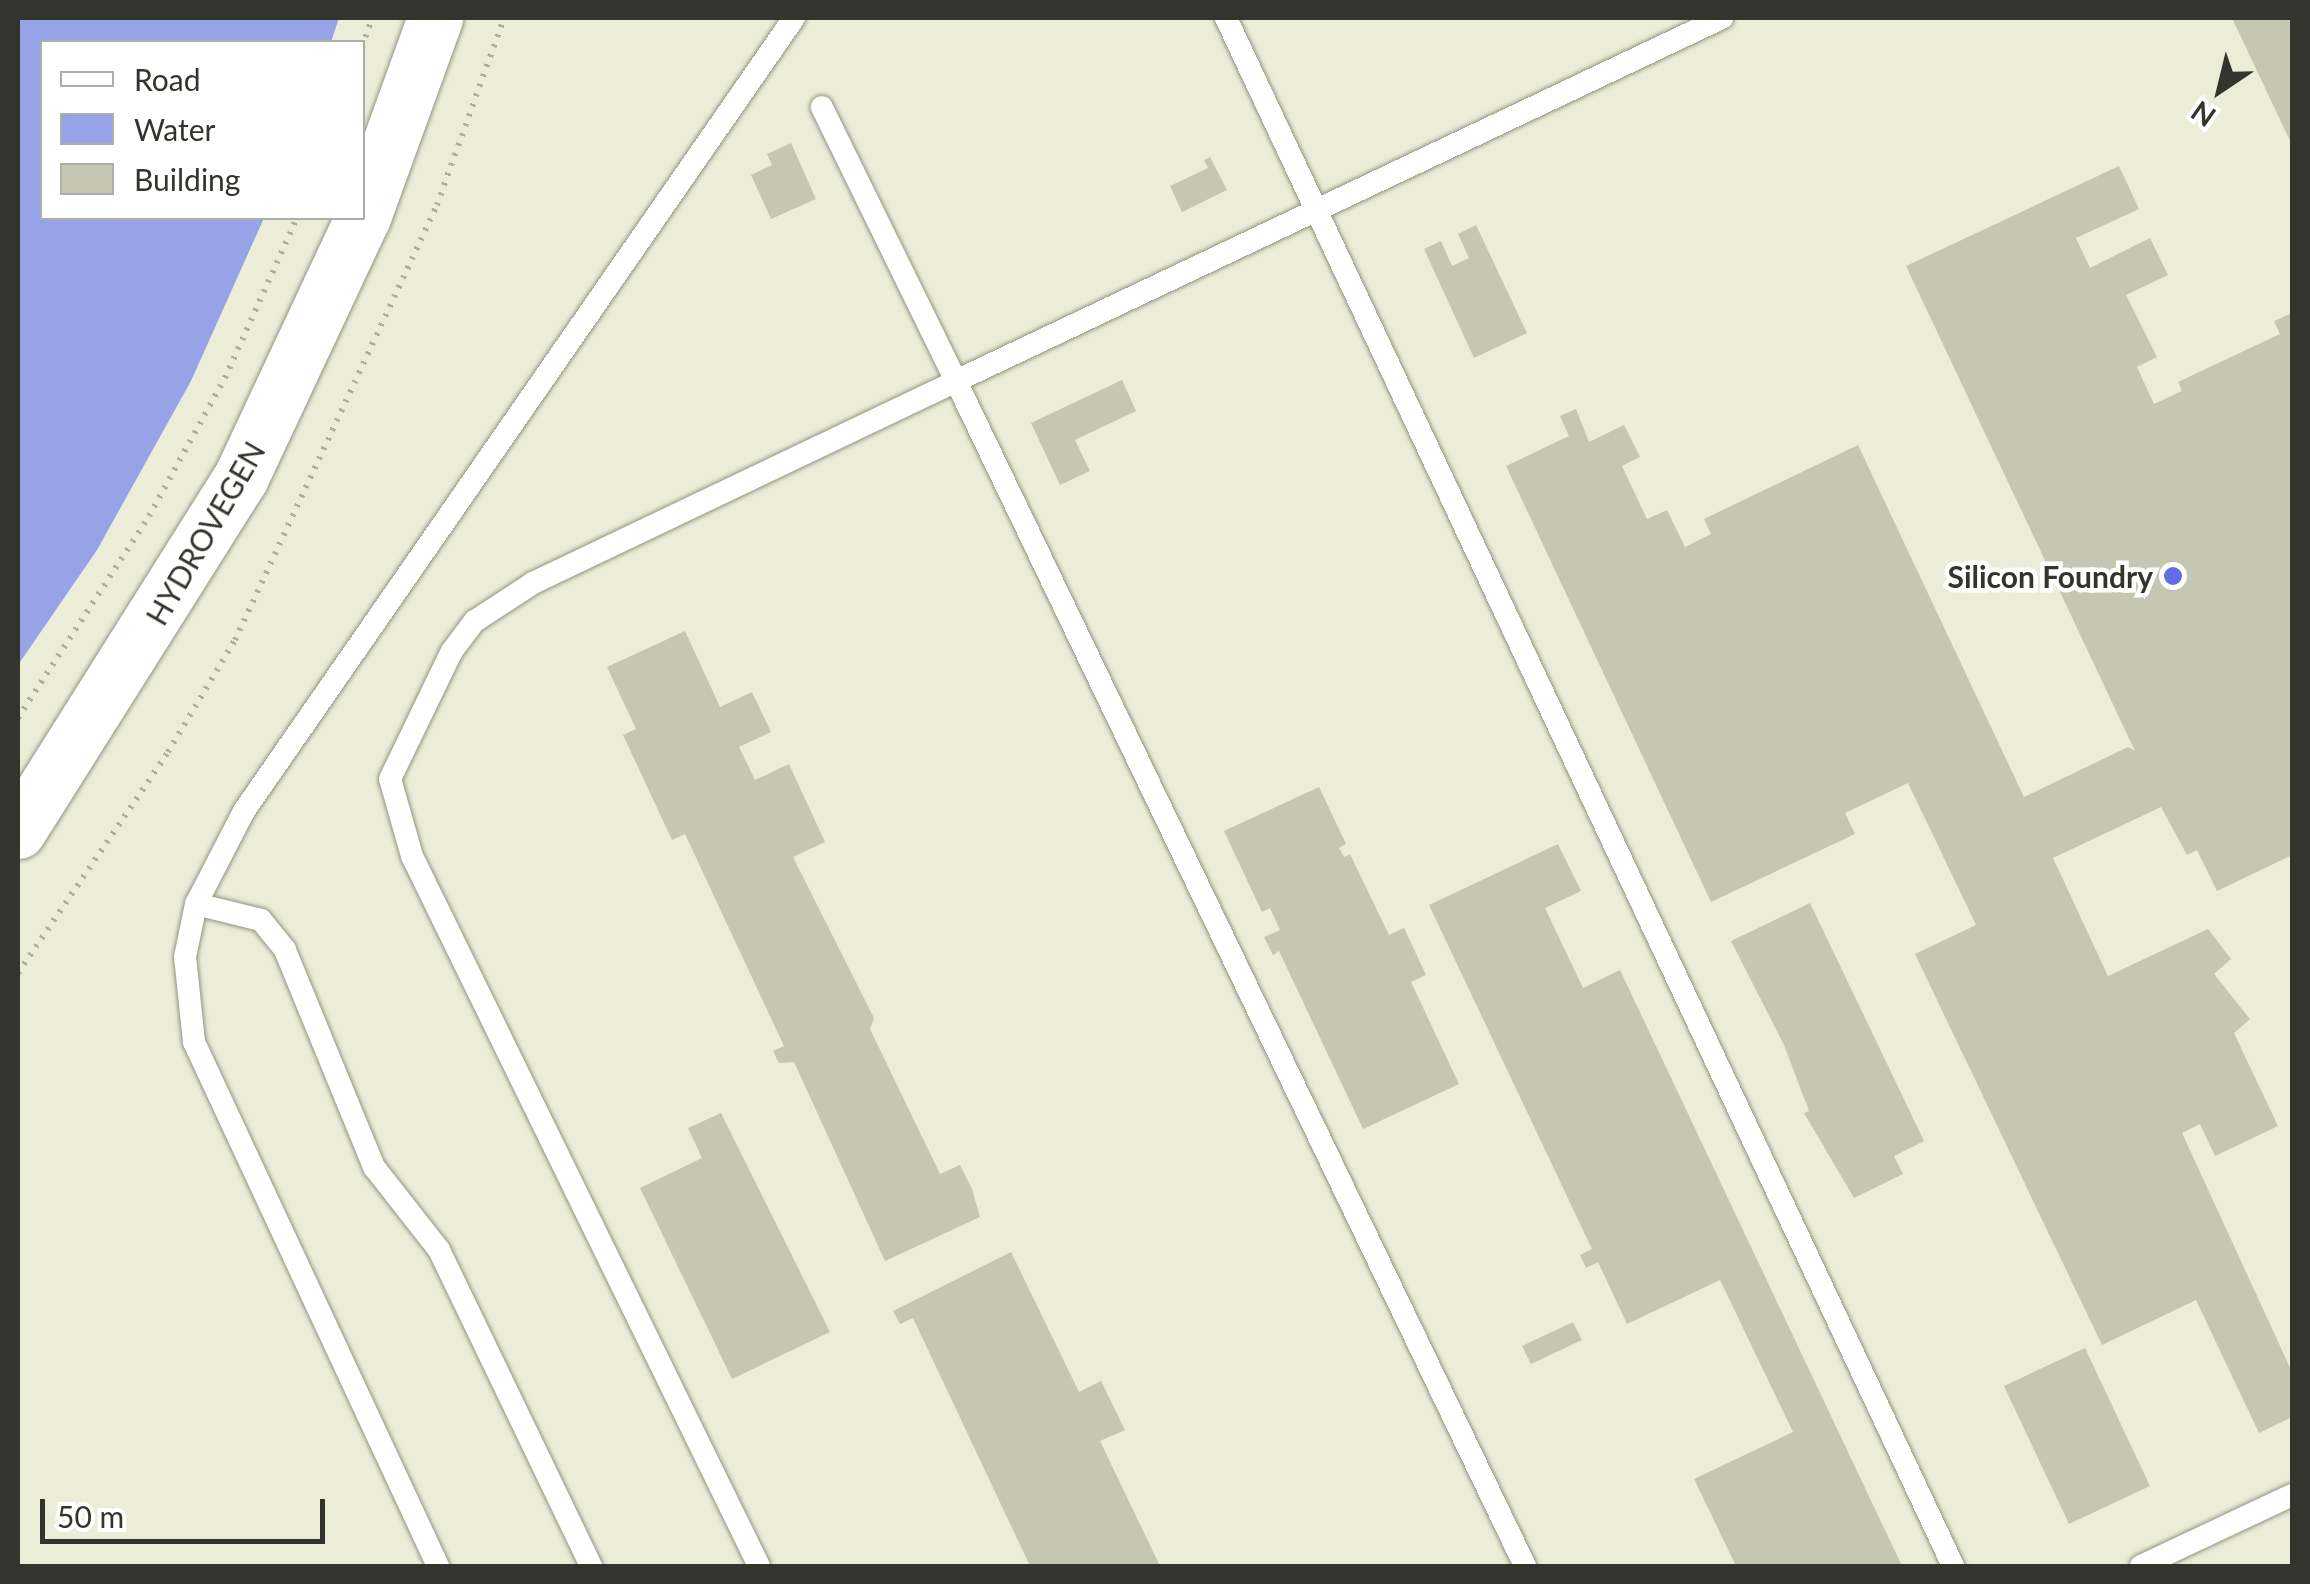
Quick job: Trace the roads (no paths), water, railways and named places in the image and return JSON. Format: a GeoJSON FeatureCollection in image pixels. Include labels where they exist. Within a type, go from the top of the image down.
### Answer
{"type":"FeatureCollection","features":[{"type":"Feature","properties":{"kind":"street","name":"HYDROVEGEN"},"geometry":{"type":"LineString","coordinates":[[365,210],[436,18]]}},
{"type":"Feature","properties":{"kind":"street","name":"HYDROVEGEN"},"geometry":{"type":"LineString","coordinates":[[18,831],[241,476],[361,220]]}},
{"type":"Feature","properties":{"kind":"lane"},"geometry":{"type":"LineString","coordinates":[[438,1566],[194,1042],[184,996],[196,904],[244,811],[794,18]]}},
{"type":"Feature","properties":{"kind":"lane"},"geometry":{"type":"LineString","coordinates":[[1226,18],[1952,1566]]}},
{"type":"Feature","properties":{"kind":"lane"},"geometry":{"type":"LineString","coordinates":[[758,1566],[412,856],[390,780],[442,668],[476,621],[566,567],[1722,18]]}},
{"type":"Feature","properties":{"kind":"lane"},"geometry":{"type":"LineString","coordinates":[[822,107],[1525,1566]]}},
{"type":"Feature","properties":{"kind":"lane"},"geometry":{"type":"LineString","coordinates":[[196,904],[261,920],[285,950],[374,1167],[439,1250],[592,1566]]}},
{"type":"Feature","properties":{"kind":"lane"},"geometry":{"type":"LineString","coordinates":[[2142,1566],[2292,1495]]}},
{"type":"Feature","properties":{"kind":"water"},"geometry":{"type":"Polygon","coordinates":[[[18,18],[339,18],[332,40],[40,40],[40,220],[263,220],[191,381],[97,550],[18,665],[18,18]]]}},
{"type":"Feature","properties":{"kind":"place","name":"Silicon Foundry"},"geometry":{"type":"Point","coordinates":[2173,576]}}]}
